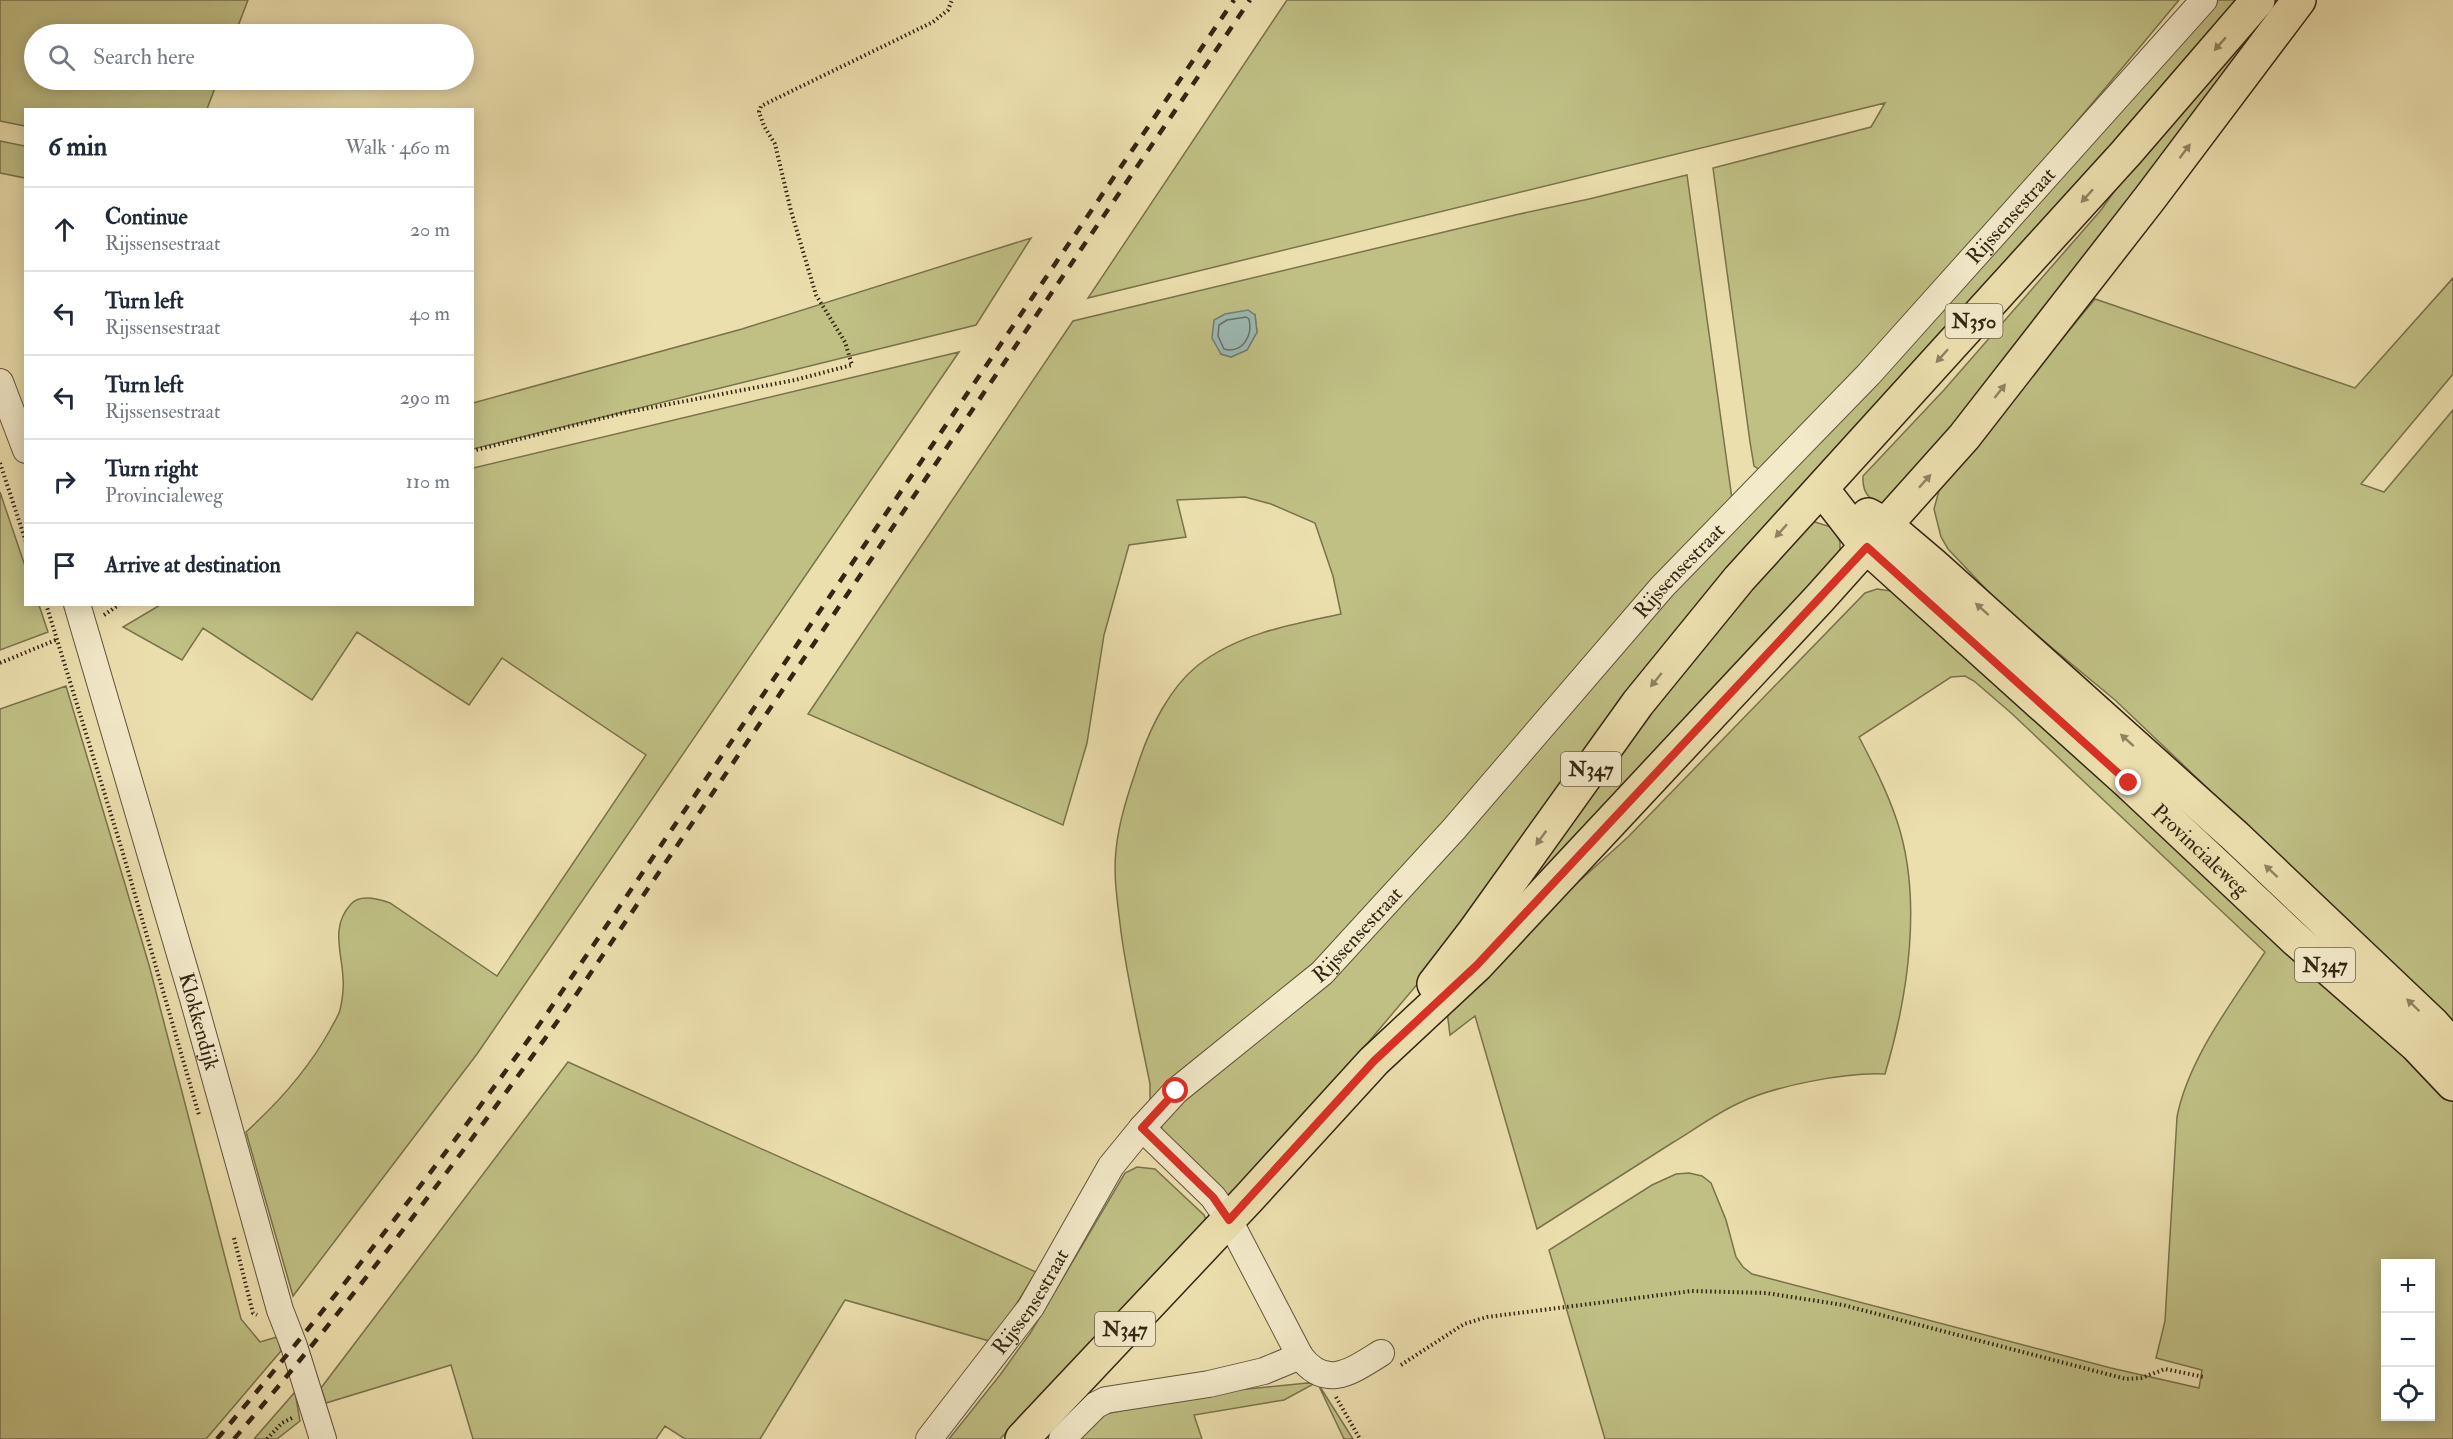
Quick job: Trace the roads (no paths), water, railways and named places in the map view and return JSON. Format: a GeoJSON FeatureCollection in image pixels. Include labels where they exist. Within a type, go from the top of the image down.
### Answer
{"type":"FeatureCollection","features":[{"type":"Feature","properties":{"kind":"main road","name":"Rijssensestraat"},"geometry":{"type":"LineString","coordinates":[[1022,1439],[1229,1220],[1374,1061],[1474,932],[1638,703],[1739,579],[2126,153],[2258,0]]}},
{"type":"Feature","properties":{"kind":"main road","name":"Rijssensestraat"},"geometry":{"type":"LineString","coordinates":[[1374,1061],[1477,965],[1876,536],[1964,437],[2143,207],[2299,0]]}},
{"type":"Feature","properties":{"kind":"main road","name":"N347"},"geometry":{"type":"LineString","coordinates":[[1822,489],[1876,536]]}},
{"type":"Feature","properties":{"kind":"main road","name":"Provincialeweg"},"geometry":{"type":"LineString","coordinates":[[1876,536],[2236,837],[2433,1024],[2453,1047]]}},
{"type":"Feature","properties":{"kind":"main road","name":"Provincialeweg"},"geometry":{"type":"LineString","coordinates":[[1876,536],[2129,783],[2295,939],[2416,1045],[2453,1084]]}},
{"type":"Feature","properties":{"kind":"street","name":"Rijssensestraat"},"geometry":{"type":"LineString","coordinates":[[929,1439],[1031,1307],[1111,1166],[1142,1128],[1176,1091],[1322,973],[1454,829],[1662,587],[1869,374],[2204,0]]}},
{"type":"Feature","properties":{"kind":"street"},"geometry":{"type":"LineString","coordinates":[[0,382],[24,445]]}},
{"type":"Feature","properties":{"kind":"street","name":"Klokkendijk"},"geometry":{"type":"LineString","coordinates":[[78,606],[192,995],[280,1310],[323,1439]]}},
{"type":"Feature","properties":{"kind":"street"},"geometry":{"type":"LineString","coordinates":[[1142,1128],[1213,1197],[1229,1220],[1300,1356],[1309,1368],[1325,1375],[1346,1374],[1390,1360]]}},
{"type":"Feature","properties":{"kind":"street"},"geometry":{"type":"LineString","coordinates":[[1062,1439],[1096,1405],[1106,1400],[1209,1384],[1264,1371],[1300,1356]]}},
{"type":"Feature","properties":{"kind":"water"},"geometry":{"type":"Polygon","coordinates":[[[1248,310],[1255,315],[1257,332],[1247,350],[1231,357],[1221,354],[1212,338],[1214,320],[1225,314],[1248,310]]]}},
{"type":"Feature","properties":{"kind":"railway"},"geometry":{"type":"LineString","coordinates":[[217,1439],[386,1230],[546,1015],[1234,0]]}},
{"type":"Feature","properties":{"kind":"railway"},"geometry":{"type":"LineString","coordinates":[[234,1439],[405,1227],[567,1008],[1250,0]]}}]}
